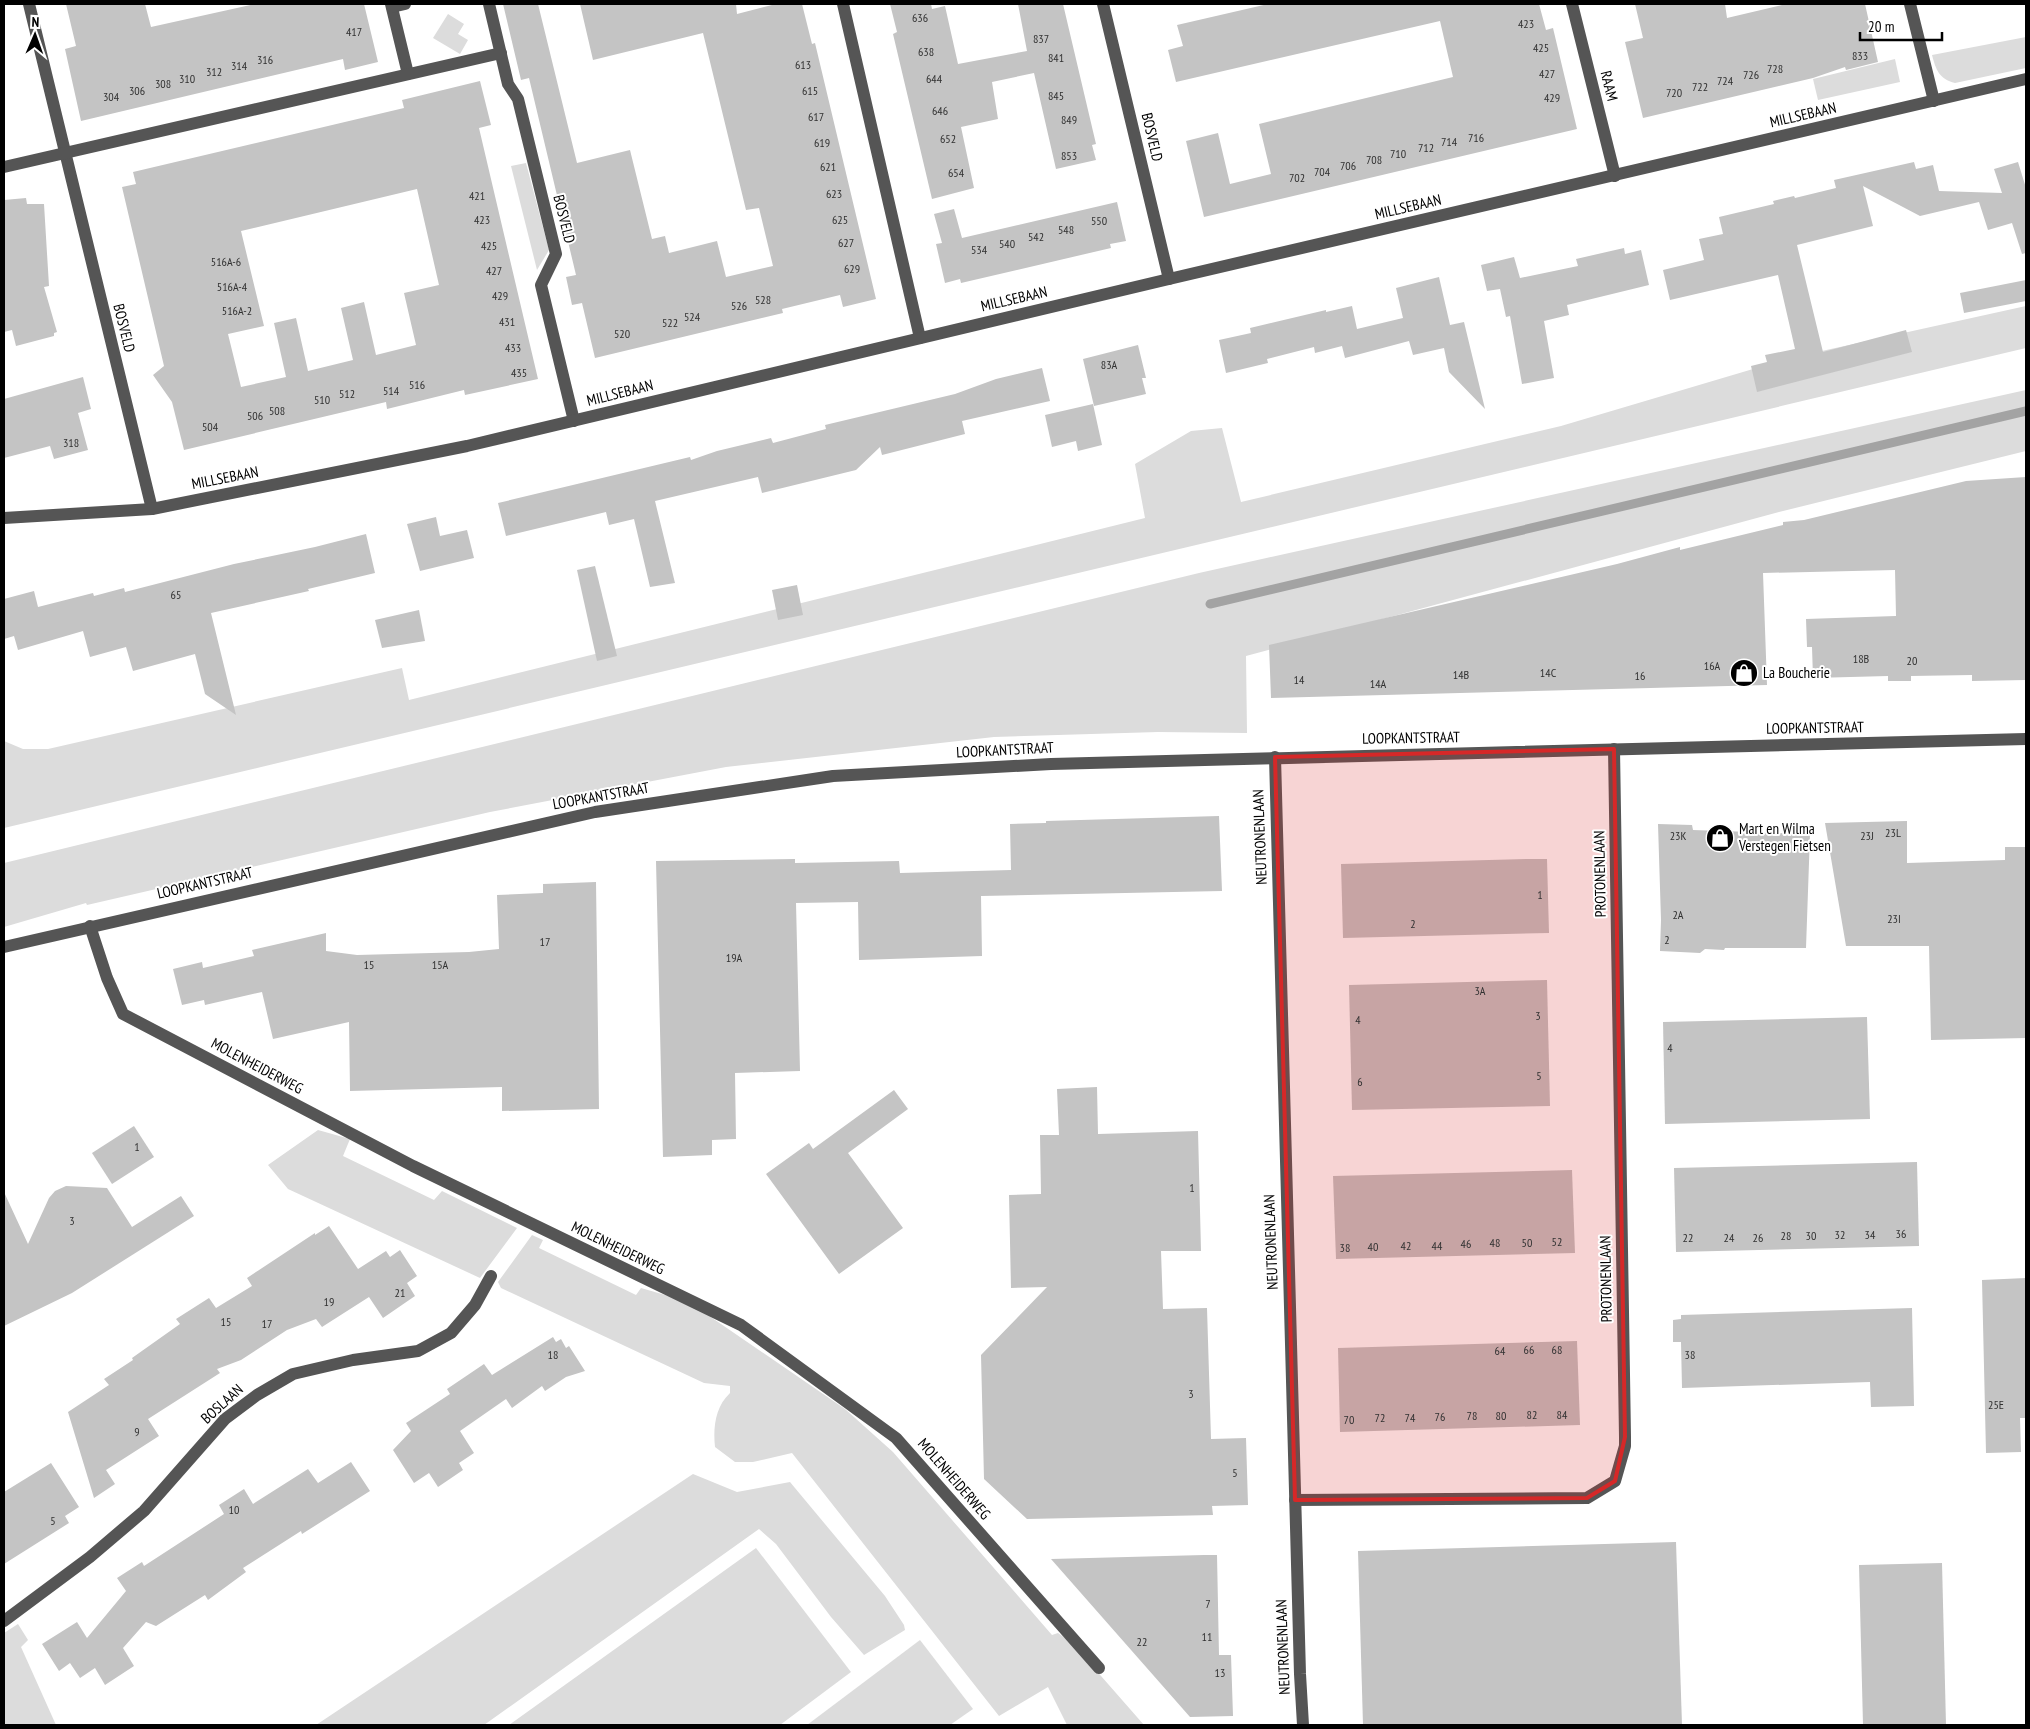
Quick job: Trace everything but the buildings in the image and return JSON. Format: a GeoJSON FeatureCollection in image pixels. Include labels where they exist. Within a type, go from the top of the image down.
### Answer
{"type":"FeatureCollection","features":[{"type":"Feature","properties":{"kind":"street","name":"BOSVELD"},"geometry":{"type":"LineString","coordinates":[[29,4],[152,509]]}},
{"type":"Feature","properties":{"kind":"street","name":"BOSVELD"},"geometry":{"type":"LineString","coordinates":[[489,4],[508,84],[518,99],[556,254],[540,285],[574,421]]}},
{"type":"Feature","properties":{"kind":"street"},"geometry":{"type":"LineString","coordinates":[[842,4],[920,338]]}},
{"type":"Feature","properties":{"kind":"street","name":"BOSVELD"},"geometry":{"type":"LineString","coordinates":[[1103,4],[1169,278]]}},
{"type":"Feature","properties":{"kind":"street","name":"RAAM"},"geometry":{"type":"LineString","coordinates":[[1572,4],[1615,176]]}},
{"type":"Feature","properties":{"kind":"street"},"geometry":{"type":"LineString","coordinates":[[1910,4],[1934,101]]}},
{"type":"Feature","properties":{"kind":"street"},"geometry":{"type":"LineString","coordinates":[[396,5],[408,74]]}},
{"type":"Feature","properties":{"kind":"street"},"geometry":{"type":"LineString","coordinates":[[4,167],[501,53]]}},
{"type":"Feature","properties":{"kind":"street","name":"MILLSEBAAN"},"geometry":{"type":"LineString","coordinates":[[4,518],[152,509],[467,446],[1169,278],[1615,176],[2026,79]]}},
{"type":"Feature","properties":{"kind":"street","name":"LOOPKANTSTRAAT"},"geometry":{"type":"LineString","coordinates":[[4,947],[595,812],[833,776],[1051,764],[1274,757],[2026,739]]}},
{"type":"Feature","properties":{"kind":"street","name":"PROTONENLAAN"},"geometry":{"type":"LineString","coordinates":[[1294,1500],[1587,1498],[1615,1481],[1625,1446],[1625,1437],[1614,749]]}},
{"type":"Feature","properties":{"kind":"street","name":"NEUTRONENLAAN"},"geometry":{"type":"LineString","coordinates":[[1274,757],[1302,1725]]}},
{"type":"Feature","properties":{"kind":"street","name":"MOLENHEIDERWEG"},"geometry":{"type":"LineString","coordinates":[[90,926],[107,978],[123,1014],[413,1166],[741,1325],[896,1438],[1099,1668]]}},
{"type":"Feature","properties":{"kind":"street","name":"BOSLAAN"},"geometry":{"type":"LineString","coordinates":[[4,1621],[90,1557],[144,1511],[225,1419],[257,1394],[293,1374],[353,1360],[418,1351],[451,1333],[475,1305],[491,1276]]}},
{"type":"Feature","properties":{"kind":"highlighted area"},"geometry":{"type":"Polygon","coordinates":[[[1614,749],[1625,1437],[1615,1481],[1587,1498],[1295,1500],[1275,757],[1614,749]]]}},
{"type":"Feature","properties":{"kind":"shaded area"},"geometry":{"type":"Polygon","coordinates":[[[448,14],[464,24],[458,34],[468,40],[460,54],[433,38],[448,14]]]}},
{"type":"Feature","properties":{"kind":"shaded area"},"geometry":{"type":"Polygon","coordinates":[[[2026,37],[2026,68],[1955,83],[1945,79],[1939,73],[1932,55],[2026,37]]]}},
{"type":"Feature","properties":{"kind":"shaded area"},"geometry":{"type":"Polygon","coordinates":[[[1895,59],[1900,82],[1818,100],[1813,79],[1895,59]]]}},
{"type":"Feature","properties":{"kind":"shaded area"},"geometry":{"type":"Polygon","coordinates":[[[526,163],[549,250],[537,270],[511,166],[526,163]]]}},
{"type":"Feature","properties":{"kind":"shaded area"},"geometry":{"type":"Polygon","coordinates":[[[2026,306],[2026,348],[4,828],[4,741],[23,749],[48,749],[402,668],[409,700],[1145,518],[1135,464],[1191,431],[1222,428],[1241,502],[1561,426],[1790,358],[2026,306]]]}},
{"type":"Feature","properties":{"kind":"shaded area"},"geometry":{"type":"Polygon","coordinates":[[[2026,390],[2026,451],[1779,512],[1246,656],[1247,733],[1158,732],[994,737],[726,767],[490,812],[87,905],[86,903],[4,927],[4,863],[1199,573],[2026,390]]]}},
{"type":"Feature","properties":{"kind":"shaded area"},"geometry":{"type":"Polygon","coordinates":[[[318,1130],[350,1139],[343,1156],[434,1200],[442,1191],[517,1228],[480,1278],[288,1189],[268,1165],[318,1130]]]}},
{"type":"Feature","properties":{"kind":"shaded area"},"geometry":{"type":"Polygon","coordinates":[[[532,1235],[543,1240],[539,1248],[636,1295],[641,1288],[679,1299],[702,1311],[845,1409],[893,1452],[1052,1635],[1058,1633],[1073,1644],[1144,1725],[1067,1725],[1048,1687],[999,1716],[792,1453],[753,1462],[735,1462],[715,1447],[716,1418],[721,1405],[730,1393],[730,1386],[704,1383],[501,1288],[498,1282],[532,1235]]]}},
{"type":"Feature","properties":{"kind":"shaded area"},"geometry":{"type":"Polygon","coordinates":[[[693,1474],[737,1492],[790,1482],[885,1596],[904,1625],[905,1630],[864,1655],[831,1617],[776,1544],[759,1529],[484,1725],[316,1725],[693,1474]]]}},
{"type":"Feature","properties":{"kind":"shaded area"},"geometry":{"type":"Polygon","coordinates":[[[756,1548],[851,1672],[780,1725],[509,1725],[756,1548]]]}},
{"type":"Feature","properties":{"kind":"shaded area"},"geometry":{"type":"Polygon","coordinates":[[[18,1624],[28,1640],[21,1647],[56,1725],[4,1725],[4,1633],[18,1624]]]}},
{"type":"Feature","properties":{"kind":"shaded area"},"geometry":{"type":"Polygon","coordinates":[[[920,1640],[973,1709],[950,1725],[807,1725],[920,1640]]]}},
{"type":"Feature","properties":{"kind":"waterway"},"geometry":{"type":"LineString","coordinates":[[1210,604],[2026,411]]}},
{"type":"Feature","properties":{"kind":"place","name":"La Boucherie"},"geometry":{"type":"Point","coordinates":[1744,673]}},
{"type":"Feature","properties":{"kind":"place","name":"Mart en Wilma Verstegen Fietsen"},"geometry":{"type":"Point","coordinates":[1720,838]}}]}
